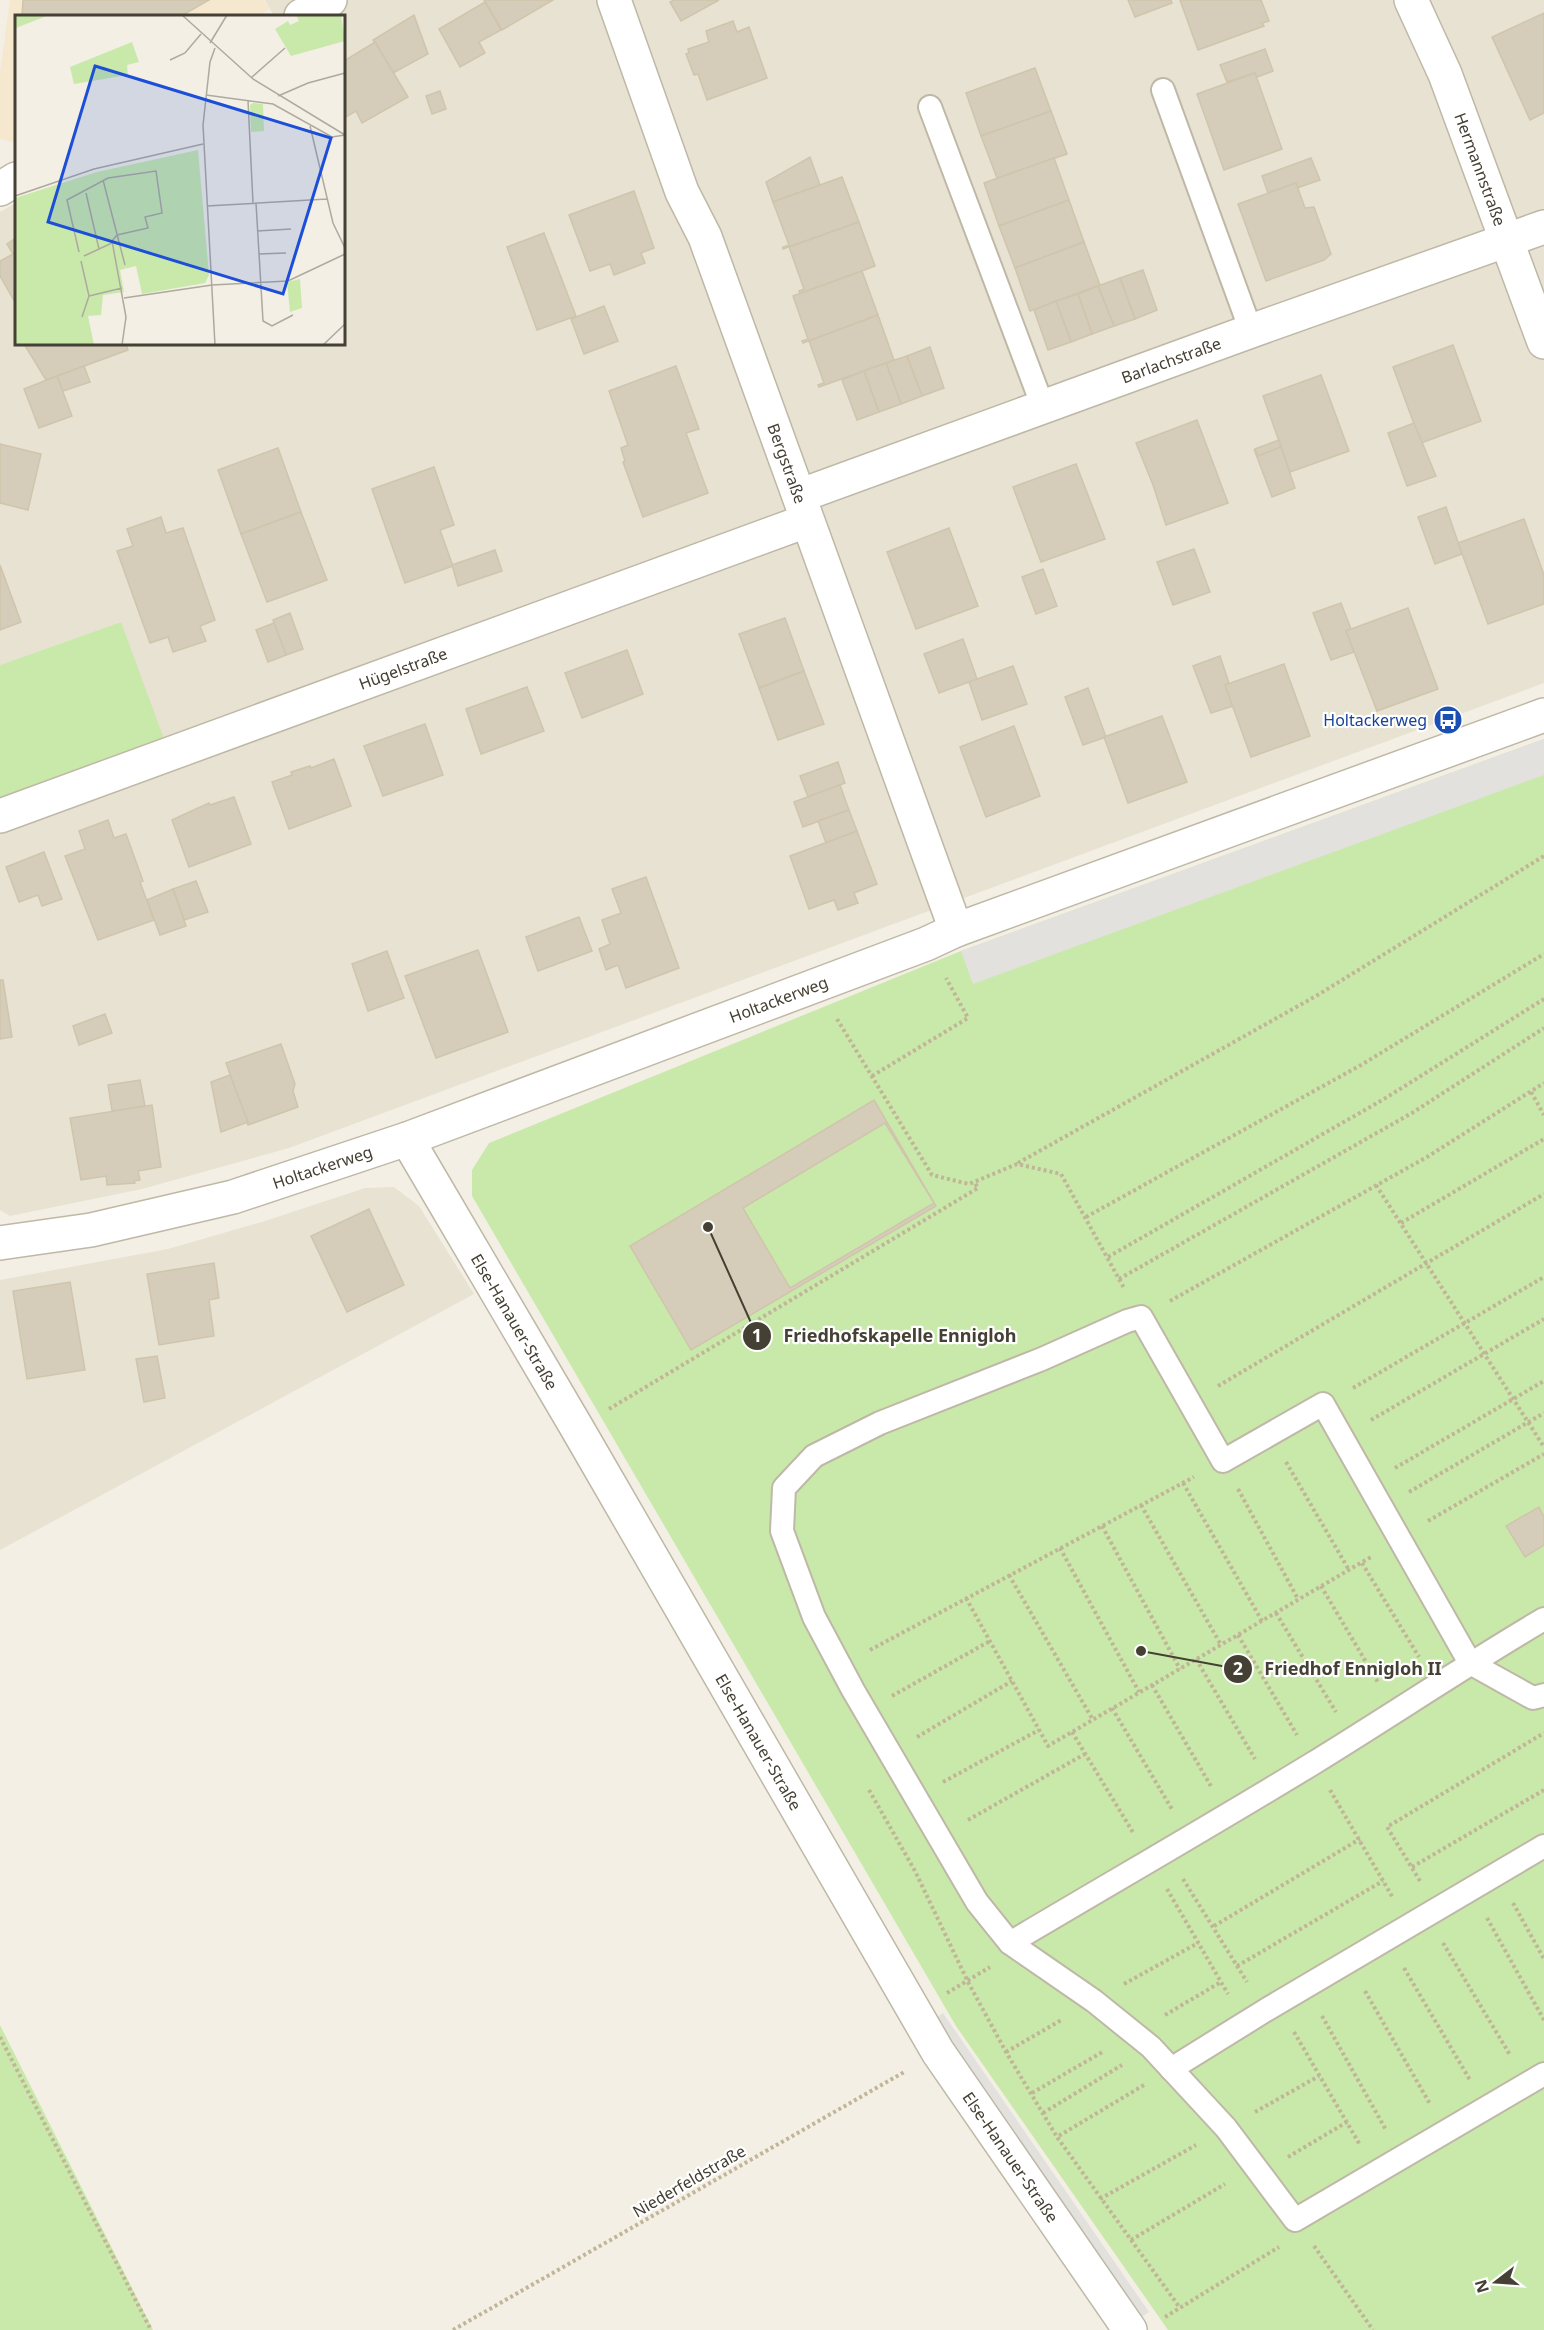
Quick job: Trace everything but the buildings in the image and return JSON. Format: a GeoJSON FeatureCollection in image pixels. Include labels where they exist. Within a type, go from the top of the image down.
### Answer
{"type":"FeatureCollection","features":[{"type":"Feature","properties":{"kind":"street"},"geometry":{"type":"LineString","coordinates":[[303,15],[330,0]]}},
{"type":"Feature","properties":{"kind":"street","name":"Bergstraße"},"geometry":{"type":"LineString","coordinates":[[614,0],[682,192],[705,237],[956,930]]}},
{"type":"Feature","properties":{"kind":"street","name":"Hermannstraße"},"geometry":{"type":"LineString","coordinates":[[1411,0],[1445,74],[1544,342]]}},
{"type":"Feature","properties":{"kind":"street"},"geometry":{"type":"LineString","coordinates":[[0,189],[15,180]]}},
{"type":"Feature","properties":{"kind":"street","name":"Barlachstraße"},"geometry":{"type":"LineString","coordinates":[[802,508],[1043,407],[1544,227]]}},
{"type":"Feature","properties":{"kind":"street","name":"Hügelstraße"},"geometry":{"type":"LineString","coordinates":[[0,816],[802,508]]}},
{"type":"Feature","properties":{"kind":"street","name":"Holtackerweg"},"geometry":{"type":"LineString","coordinates":[[0,1243],[91,1230],[233,1197],[407,1139],[926,944],[956,930],[1544,715]]}},
{"type":"Feature","properties":{"kind":"street","name":"Else-Hanauer-Straße"},"geometry":{"type":"LineString","coordinates":[[407,1139],[938,2052],[1130,2330]]}},
{"type":"Feature","properties":{"kind":"lane"},"geometry":{"type":"LineString","coordinates":[[1163,90],[1251,331]]}},
{"type":"Feature","properties":{"kind":"lane"},"geometry":{"type":"LineString","coordinates":[[930,107],[1043,407]]}},
{"type":"Feature","properties":{"kind":"lane"},"geometry":{"type":"LineString","coordinates":[[1536,2079],[1295,2220],[1226,2128],[1152,2047],[1102,2008],[1010,1943],[977,1902],[814,1617],[782,1531],[784,1488],[814,1456],[880,1423],[1042,1359],[1126,1321],[1141,1317],[1223,1461],[1271,1436],[1323,1404],[1470,1663],[1533,1698],[1544,1695]]}},
{"type":"Feature","properties":{"kind":"lane"},"geometry":{"type":"LineString","coordinates":[[1010,1943],[1314,1763],[1470,1663],[1544,1619]]}},
{"type":"Feature","properties":{"kind":"lane"},"geometry":{"type":"LineString","coordinates":[[1171,2069],[1271,2007],[1544,1846]]}},
{"type":"Feature","properties":{"kind":"path"},"geometry":{"type":"LineString","coordinates":[[817,985],[932,1175],[969,1184],[1017,1164],[1316,996],[1544,856]]}},
{"type":"Feature","properties":{"kind":"path"},"geometry":{"type":"LineString","coordinates":[[872,1076],[968,1018],[926,944]]}},
{"type":"Feature","properties":{"kind":"path"},"geometry":{"type":"LineString","coordinates":[[1086,1217],[1361,1065],[1544,954]]}},
{"type":"Feature","properties":{"kind":"path"},"geometry":{"type":"LineString","coordinates":[[1108,1257],[1384,1099],[1544,999]]}},
{"type":"Feature","properties":{"kind":"path"},"geometry":{"type":"LineString","coordinates":[[1119,1279],[1412,1113],[1544,1028]]}},
{"type":"Feature","properties":{"kind":"path"},"geometry":{"type":"LineString","coordinates":[[1017,1164],[1061,1173],[1141,1317],[1464,1135],[1544,1083]]}},
{"type":"Feature","properties":{"kind":"path"},"geometry":{"type":"LineString","coordinates":[[1531,1092],[1544,1115]]}},
{"type":"Feature","properties":{"kind":"path"},"geometry":{"type":"LineString","coordinates":[[1401,1223],[1544,1139]]}},
{"type":"Feature","properties":{"kind":"path"},"geometry":{"type":"LineString","coordinates":[[577,1428],[978,1188],[974,1182]]}},
{"type":"Feature","properties":{"kind":"path"},"geometry":{"type":"LineString","coordinates":[[1376,1185],[1544,1447]]}},
{"type":"Feature","properties":{"kind":"path"},"geometry":{"type":"LineString","coordinates":[[1189,1403],[1544,1194]]}},
{"type":"Feature","properties":{"kind":"path"},"geometry":{"type":"LineString","coordinates":[[1323,1404],[1544,1277]]}},
{"type":"Feature","properties":{"kind":"path"},"geometry":{"type":"LineString","coordinates":[[1342,1437],[1544,1319]]}},
{"type":"Feature","properties":{"kind":"path"},"geometry":{"type":"LineString","coordinates":[[1369,1484],[1544,1381]]}},
{"type":"Feature","properties":{"kind":"path"},"geometry":{"type":"LineString","coordinates":[[1383,1508],[1544,1413]]}},
{"type":"Feature","properties":{"kind":"path"},"geometry":{"type":"LineString","coordinates":[[1271,1436],[1349,1570]]}},
{"type":"Feature","properties":{"kind":"path"},"geometry":{"type":"LineString","coordinates":[[966,1598],[1048,1746],[1362,1563],[1399,1536],[1461,1504],[1544,1454]]}},
{"type":"Feature","properties":{"kind":"path"},"geometry":{"type":"LineString","coordinates":[[840,1666],[1223,1461],[1298,1599]]}},
{"type":"Feature","properties":{"kind":"path"},"geometry":{"type":"LineString","coordinates":[[1183,1483],[1262,1621]]}},
{"type":"Feature","properties":{"kind":"path"},"geometry":{"type":"LineString","coordinates":[[1140,1505],[1221,1645]]}},
{"type":"Feature","properties":{"kind":"path"},"geometry":{"type":"LineString","coordinates":[[1102,1526],[1180,1669]]}},
{"type":"Feature","properties":{"kind":"path"},"geometry":{"type":"LineString","coordinates":[[1060,1548],[1139,1692]]}},
{"type":"Feature","properties":{"kind":"path"},"geometry":{"type":"LineString","coordinates":[[1362,1563],[1436,1686]]}},
{"type":"Feature","properties":{"kind":"path"},"geometry":{"type":"LineString","coordinates":[[1009,1575],[1093,1719]]}},
{"type":"Feature","properties":{"kind":"path"},"geometry":{"type":"LineString","coordinates":[[1321,1586],[1396,1712]]}},
{"type":"Feature","properties":{"kind":"path"},"geometry":{"type":"LineString","coordinates":[[1276,1613],[1352,1739]]}},
{"type":"Feature","properties":{"kind":"path"},"geometry":{"type":"LineString","coordinates":[[1238,1635],[1383,1881],[1425,1916],[1536,2079]]}},
{"type":"Feature","properties":{"kind":"path"},"geometry":{"type":"LineString","coordinates":[[866,1711],[990,1641]]}},
{"type":"Feature","properties":{"kind":"path"},"geometry":{"type":"LineString","coordinates":[[1196,1659],[1272,1788]]}},
{"type":"Feature","properties":{"kind":"path"},"geometry":{"type":"LineString","coordinates":[[891,1753],[1012,1681]]}},
{"type":"Feature","properties":{"kind":"path"},"geometry":{"type":"LineString","coordinates":[[1152,1685],[1228,1815]]}},
{"type":"Feature","properties":{"kind":"path"},"geometry":{"type":"LineString","coordinates":[[1112,1708],[1189,1838]]}},
{"type":"Feature","properties":{"kind":"path"},"geometry":{"type":"LineString","coordinates":[[916,1797],[1039,1730]]}},
{"type":"Feature","properties":{"kind":"path"},"geometry":{"type":"LineString","coordinates":[[1072,1732],[1085,1754],[1158,1856],[1214,1926],[1237,1966],[1271,2007],[1347,2122],[1375,2173]]}},
{"type":"Feature","properties":{"kind":"path"},"geometry":{"type":"LineString","coordinates":[[1425,1916],[1412,1867],[1387,1827],[1544,1732]]}},
{"type":"Feature","properties":{"kind":"path"},"geometry":{"type":"LineString","coordinates":[[938,1837],[1085,1754]]}},
{"type":"Feature","properties":{"kind":"path"},"geometry":{"type":"LineString","coordinates":[[866,1784],[915,1871],[968,1982],[1006,2052],[1057,2137],[1180,2308]]}},
{"type":"Feature","properties":{"kind":"path"},"geometry":{"type":"LineString","coordinates":[[1412,1867],[1544,1790]]}},
{"type":"Feature","properties":{"kind":"path"},"geometry":{"type":"LineString","coordinates":[[1214,1926],[1360,1839]]}},
{"type":"Feature","properties":{"kind":"path"},"geometry":{"type":"LineString","coordinates":[[1158,1856],[1246,2022]]}},
{"type":"Feature","properties":{"kind":"path"},"geometry":{"type":"LineString","coordinates":[[1497,1874],[1544,1959]]}},
{"type":"Feature","properties":{"kind":"path"},"geometry":{"type":"LineString","coordinates":[[1237,1966],[1383,1881]]}},
{"type":"Feature","properties":{"kind":"path"},"geometry":{"type":"LineString","coordinates":[[1471,1889],[1544,2020]]}},
{"type":"Feature","properties":{"kind":"path"},"geometry":{"type":"LineString","coordinates":[[1387,1938],[1486,2108]]}},
{"type":"Feature","properties":{"kind":"path"},"geometry":{"type":"LineString","coordinates":[[915,2011],[968,1982],[1005,1957],[1010,1943]]}},
{"type":"Feature","properties":{"kind":"path"},"geometry":{"type":"LineString","coordinates":[[1348,1962],[1446,2132]]}},
{"type":"Feature","properties":{"kind":"path"},"geometry":{"type":"LineString","coordinates":[[1305,1987],[1402,2158]]}},
{"type":"Feature","properties":{"kind":"path"},"geometry":{"type":"LineString","coordinates":[[0,2037],[151,2330]]}},
{"type":"Feature","properties":{"kind":"path","name":"Niederfeldstraße"},"geometry":{"type":"LineString","coordinates":[[453,2330],[938,2052]]}},
{"type":"Feature","properties":{"kind":"path"},"geometry":{"type":"LineString","coordinates":[[1057,2137],[1171,2069]]}},
{"type":"Feature","properties":{"kind":"path"},"geometry":{"type":"LineString","coordinates":[[1310,2241],[1372,2330]]}},
{"type":"Feature","properties":{"kind":"path"},"geometry":{"type":"LineString","coordinates":[[1162,2319],[1284,2244]]}},
{"type":"Feature","properties":{"kind":"shaded area"},"geometry":{"type":"Polygon","coordinates":[[[10,0],[265,0],[270,9],[258,15],[15,15],[15,143],[0,139],[0,72],[10,0]]]}},
{"type":"Feature","properties":{"kind":"shaded area"},"geometry":{"type":"Polygon","coordinates":[[[265,0],[1544,0],[1544,683],[289,1148],[142,1189],[10,1216],[0,1210],[0,800],[121,622],[0,665],[0,212],[15,204],[15,345],[345,345],[345,15],[273,15],[265,0]]]}},
{"type":"Feature","properties":{"kind":"shaded area"},"geometry":{"type":"Polygon","coordinates":[[[1544,739],[1544,775],[973,984],[961,951],[1544,739]]]}},
{"type":"Feature","properties":{"kind":"shaded area"},"geometry":{"type":"Polygon","coordinates":[[[394,1187],[419,1206],[474,1294],[0,1550],[0,1280],[168,1249],[265,1221],[365,1188],[394,1187]]]}},
{"type":"Feature","properties":{"kind":"shaded area"},"geometry":{"type":"Polygon","coordinates":[[[943,2013],[1149,2312],[1134,2322],[928,2023],[943,2013]]]}},
{"type":"Feature","properties":{"kind":"green space"},"geometry":{"type":"Polygon","coordinates":[[[121,622],[164,739],[0,800],[0,665],[121,622]]]}},
{"type":"Feature","properties":{"kind":"green space"},"geometry":{"type":"Polygon","coordinates":[[[1544,739],[1544,2330],[1168,2330],[956,2026],[472,1196],[472,1170],[489,1143],[961,951],[1544,739]]]}},
{"type":"Feature","properties":{"kind":"green space"},"geometry":{"type":"Polygon","coordinates":[[[0,2025],[153,2330],[0,2330],[0,2025]]]}},
{"type":"Feature","properties":{"kind":"place","name":"Holtackerweg"},"geometry":{"type":"Point","coordinates":[1448,720]}},
{"type":"Feature","properties":{"kind":"place","name":"Friedhofskapelle Ennigloh"},"geometry":{"type":"Point","coordinates":[708,1227]}},
{"type":"Feature","properties":{"kind":"place","name":"Friedhof Ennigloh II"},"geometry":{"type":"Point","coordinates":[1141,1651]}}]}
